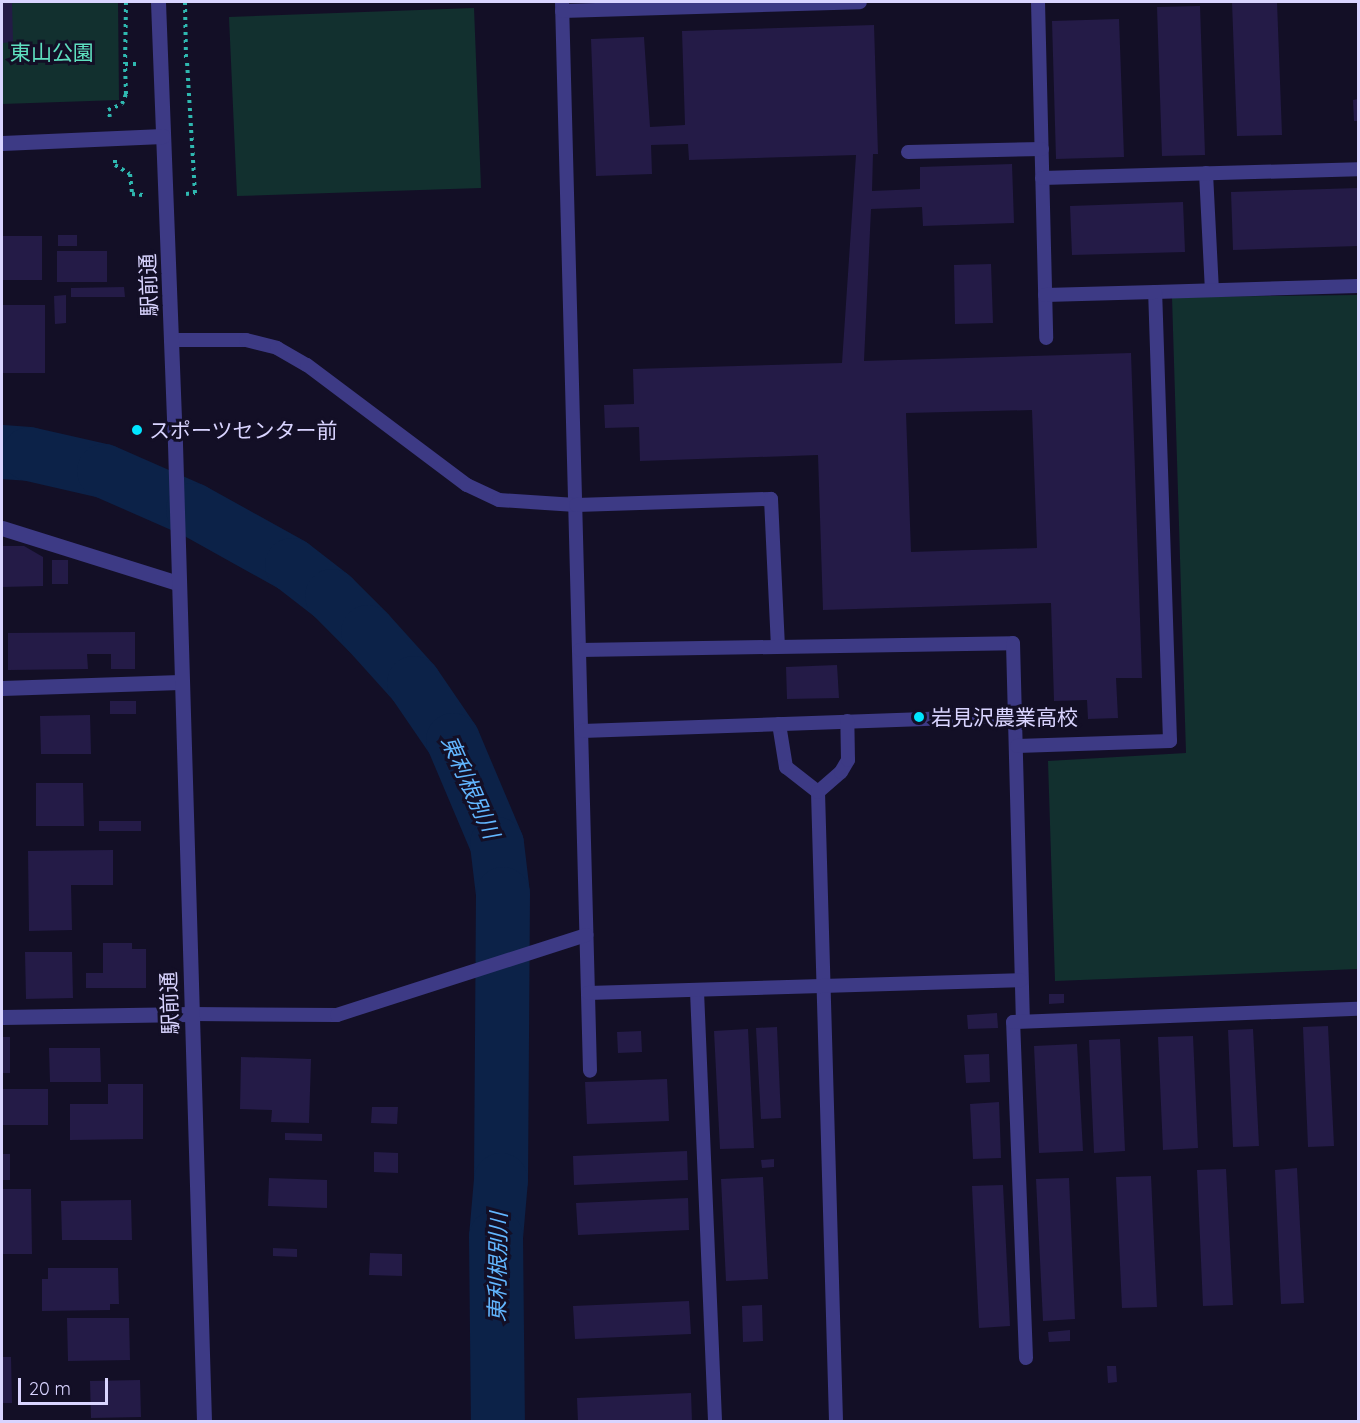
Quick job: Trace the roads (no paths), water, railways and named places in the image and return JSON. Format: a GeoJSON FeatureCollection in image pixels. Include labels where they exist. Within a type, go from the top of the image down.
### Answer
{"type":"FeatureCollection","features":[{"type":"Feature","properties":{"kind":"street","name":"駅前通"},"geometry":{"type":"LineString","coordinates":[[158,2],[175,444],[180,682],[204,1422]]}},
{"type":"Feature","properties":{"kind":"street"},"geometry":{"type":"LineString","coordinates":[[2,142],[163,136]]}},
{"type":"Feature","properties":{"kind":"street"},"geometry":{"type":"LineString","coordinates":[[2,528],[178,584]]}},
{"type":"Feature","properties":{"kind":"street"},"geometry":{"type":"LineString","coordinates":[[2,688],[180,682]]}},
{"type":"Feature","properties":{"kind":"street"},"geometry":{"type":"LineString","coordinates":[[2,1017],[191,1014]]}},
{"type":"Feature","properties":{"kind":"lane"},"geometry":{"type":"LineString","coordinates":[[590,1071],[562,7],[860,2]]}},
{"type":"Feature","properties":{"kind":"lane"},"geometry":{"type":"LineString","coordinates":[[1038,2],[1046,338]]}},
{"type":"Feature","properties":{"kind":"lane"},"geometry":{"type":"LineString","coordinates":[[908,152],[1041,149]]}},
{"type":"Feature","properties":{"kind":"lane"},"geometry":{"type":"LineString","coordinates":[[1042,178],[1359,169]]}},
{"type":"Feature","properties":{"kind":"lane"},"geometry":{"type":"LineString","coordinates":[[1206,173],[1212,290]]}},
{"type":"Feature","properties":{"kind":"lane"},"geometry":{"type":"LineString","coordinates":[[1045,295],[1359,286]]}},
{"type":"Feature","properties":{"kind":"lane"},"geometry":{"type":"LineString","coordinates":[[1017,746],[1170,741],[1155,292]]}},
{"type":"Feature","properties":{"kind":"lane"},"geometry":{"type":"LineString","coordinates":[[171,340],[246,340],[277,348],[307,365],[482,492],[516,504],[576,505],[771,499],[778,646]]}},
{"type":"Feature","properties":{"kind":"lane"},"geometry":{"type":"LineString","coordinates":[[580,650],[1013,643],[1017,716],[1023,1021]]}},
{"type":"Feature","properties":{"kind":"lane"},"geometry":{"type":"LineString","coordinates":[[582,731],[1017,716]]}},
{"type":"Feature","properties":{"kind":"lane"},"geometry":{"type":"LineString","coordinates":[[818,792],[841,772],[848,760],[847,721]]}},
{"type":"Feature","properties":{"kind":"lane"},"geometry":{"type":"LineString","coordinates":[[779,724],[786,767],[818,792]]}},
{"type":"Feature","properties":{"kind":"lane"},"geometry":{"type":"LineString","coordinates":[[818,792],[836,1422]]}},
{"type":"Feature","properties":{"kind":"lane"},"geometry":{"type":"LineString","coordinates":[[191,1014],[338,1015],[586,935]]}},
{"type":"Feature","properties":{"kind":"lane"},"geometry":{"type":"LineString","coordinates":[[588,993],[1022,980]]}},
{"type":"Feature","properties":{"kind":"lane"},"geometry":{"type":"LineString","coordinates":[[697,991],[715,1422]]}},
{"type":"Feature","properties":{"kind":"lane"},"geometry":{"type":"LineString","coordinates":[[1026,1358],[1013,1022],[1359,1009]]}},
{"type":"Feature","properties":{"kind":"waterway","name":"東利根別川"},"geometry":{"type":"LineString","coordinates":[[2,452],[29,454],[104,471],[193,510],[292,565],[332,596],[368,632],[414,683],[453,740],[497,844],[503,894],[501,1180],[496,1237],[498,1422]]}},
{"type":"Feature","properties":{"kind":"place","name":"スポーツセンター前"},"geometry":{"type":"Point","coordinates":[137,430]}},
{"type":"Feature","properties":{"kind":"place","name":"岩見沢農業高校"},"geometry":{"type":"Point","coordinates":[919,717]}},
{"type":"Feature","properties":{"kind":"park label","name":"東山公園"},"geometry":{"type":"Point","coordinates":[52,52]}}]}
